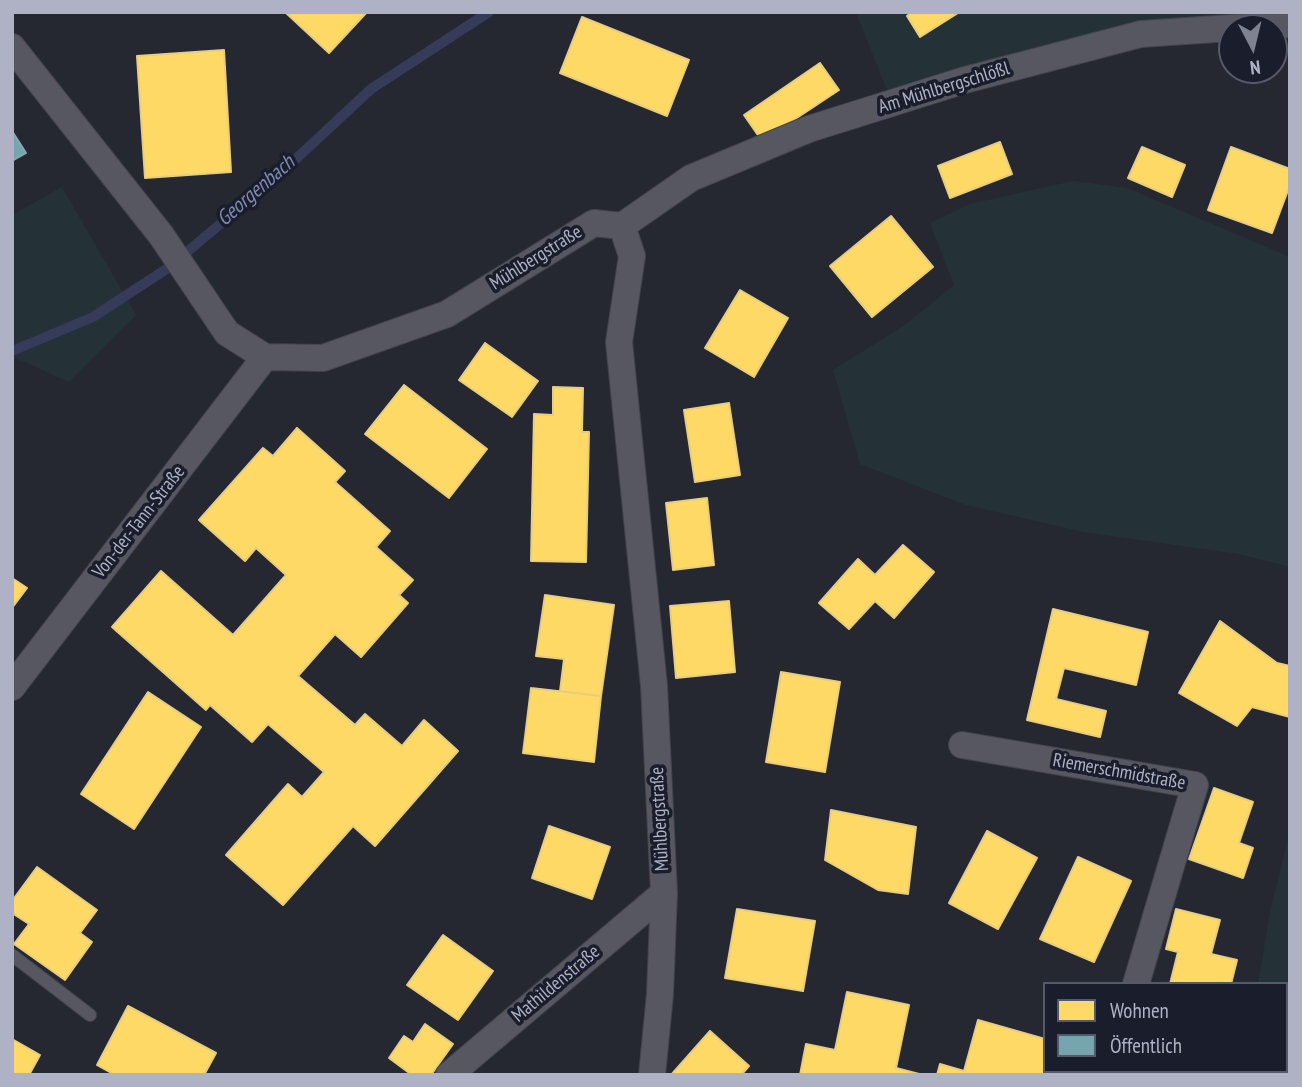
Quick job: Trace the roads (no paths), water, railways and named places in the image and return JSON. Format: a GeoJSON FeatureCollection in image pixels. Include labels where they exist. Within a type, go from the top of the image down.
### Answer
{"type":"FeatureCollection","features":[{"type":"Feature","properties":{"kind":"street","name":"Am Mühlbergschlößl"},"geometry":{"type":"LineString","coordinates":[[622,226],[691,178],[809,129],[965,80],[1140,34],[1290,24]]}},
{"type":"Feature","properties":{"kind":"street"},"geometry":{"type":"LineString","coordinates":[[12,47],[161,235],[227,333],[265,357]]}},
{"type":"Feature","properties":{"kind":"street","name":"Mühlbergstraße"},"geometry":{"type":"LineString","coordinates":[[265,357],[323,358],[447,313],[594,223],[622,226],[632,256],[619,342],[654,685],[664,893],[660,994],[652,1075]]}},
{"type":"Feature","properties":{"kind":"street","name":"Von-der-Tann-Straße"},"geometry":{"type":"LineString","coordinates":[[12,687],[265,357]]}},
{"type":"Feature","properties":{"kind":"street","name":"Riemerschmidstraße"},"geometry":{"type":"LineString","coordinates":[[962,745],[1195,785],[1137,982]]}},
{"type":"Feature","properties":{"kind":"street","name":"Mathildenstraße"},"geometry":{"type":"LineString","coordinates":[[449,1075],[664,893]]}},
{"type":"Feature","properties":{"kind":"lane"},"geometry":{"type":"LineString","coordinates":[[12,955],[90,1015]]}},
{"type":"Feature","properties":{"kind":"waterway","name":"Georgenbach"},"geometry":{"type":"LineString","coordinates":[[12,351],[93,317],[168,268],[283,171],[371,89],[489,12]]}}]}
